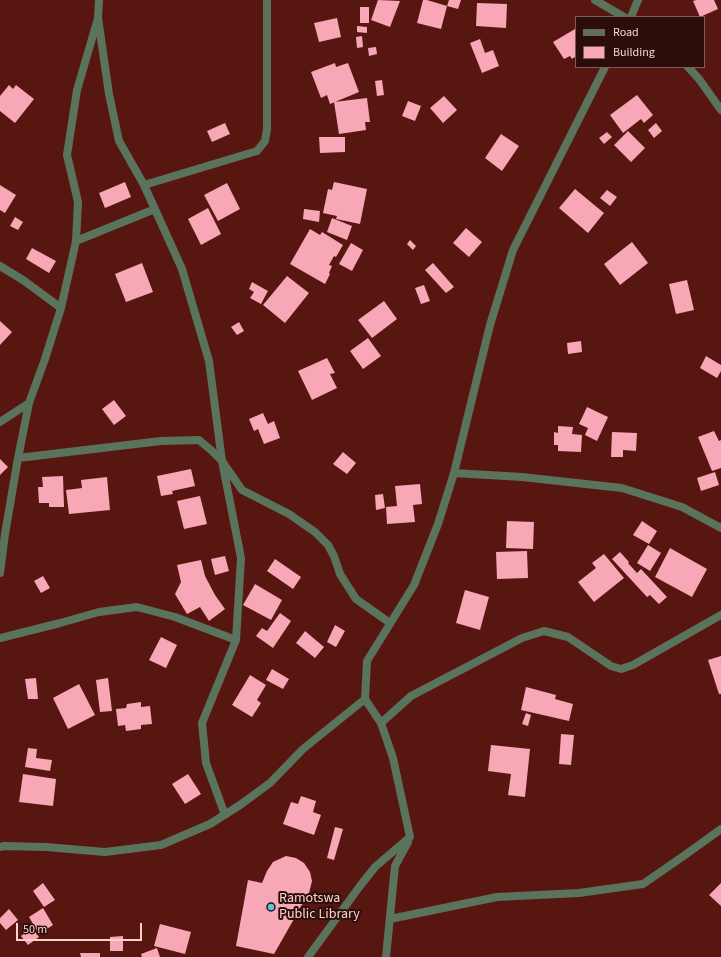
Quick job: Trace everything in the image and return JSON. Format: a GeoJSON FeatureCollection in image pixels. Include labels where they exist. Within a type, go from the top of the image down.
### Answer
{"type":"FeatureCollection","features":[{"type":"Feature","properties":{"kind":"street"},"geometry":{"type":"LineString","coordinates":[[99,0],[98,18],[109,94],[119,141],[144,184],[182,269],[209,360],[222,461],[241,558],[236,640],[202,723],[206,763],[225,815]]}},
{"type":"Feature","properties":{"kind":"street"},"geometry":{"type":"LineString","coordinates":[[144,184],[257,151],[265,141],[267,129],[267,0]]}},
{"type":"Feature","properties":{"kind":"street"},"geometry":{"type":"LineString","coordinates":[[595,0],[622,16]]}},
{"type":"Feature","properties":{"kind":"street"},"geometry":{"type":"LineString","coordinates":[[631,16],[638,0]]}},
{"type":"Feature","properties":{"kind":"street"},"geometry":{"type":"LineString","coordinates":[[0,573],[5,534],[29,402],[45,359],[61,308],[76,241],[78,202],[66,155],[77,90],[98,18]]}},
{"type":"Feature","properties":{"kind":"street"},"geometry":{"type":"LineString","coordinates":[[386,957],[394,866],[410,837],[393,758],[381,723],[365,698],[367,661],[414,585],[438,524],[454,472],[490,325],[513,250],[605,68]]}},
{"type":"Feature","properties":{"kind":"street"},"geometry":{"type":"LineString","coordinates":[[689,68],[699,79],[721,110]]}},
{"type":"Feature","properties":{"kind":"street"},"geometry":{"type":"LineString","coordinates":[[76,241],[155,209]]}},
{"type":"Feature","properties":{"kind":"street"},"geometry":{"type":"LineString","coordinates":[[0,277],[4,268],[61,308]]}},
{"type":"Feature","properties":{"kind":"street"},"geometry":{"type":"LineString","coordinates":[[0,422],[29,402]]}},
{"type":"Feature","properties":{"kind":"street"},"geometry":{"type":"LineString","coordinates":[[18,458],[161,441],[199,440],[222,461],[242,490],[289,514],[315,532],[328,544],[340,574],[356,599],[390,623]]}},
{"type":"Feature","properties":{"kind":"street"},"geometry":{"type":"LineString","coordinates":[[454,472],[522,477],[622,488],[682,507],[721,528]]}},
{"type":"Feature","properties":{"kind":"street"},"geometry":{"type":"LineString","coordinates":[[0,638],[99,612],[137,607],[175,617],[236,640]]}},
{"type":"Feature","properties":{"kind":"street"},"geometry":{"type":"LineString","coordinates":[[381,723],[412,696],[522,638],[544,631],[568,637],[611,666],[621,669],[633,665],[721,615]]}},
{"type":"Feature","properties":{"kind":"street"},"geometry":{"type":"LineString","coordinates":[[0,847],[46,847],[105,852],[161,845],[210,824],[240,805],[270,783],[303,749],[365,698]]}},
{"type":"Feature","properties":{"kind":"street"},"geometry":{"type":"LineString","coordinates":[[390,920],[497,897],[579,893],[643,884],[721,829]]}},
{"type":"Feature","properties":{"kind":"street"},"geometry":{"type":"LineString","coordinates":[[308,957],[375,867],[410,837]]}},
{"type":"Feature","properties":{"kind":"building"},"geometry":{"type":"Polygon","coordinates":[[[378,0],[400,1],[390,27],[371,20],[378,0]]]}},
{"type":"Feature","properties":{"kind":"building"},"geometry":{"type":"Polygon","coordinates":[[[423,0],[447,6],[441,29],[417,23],[423,0]]]}},
{"type":"Feature","properties":{"kind":"building"},"geometry":{"type":"Polygon","coordinates":[[[449,0],[461,0],[458,9],[447,6],[449,0]]]}},
{"type":"Feature","properties":{"kind":"building"},"geometry":{"type":"Polygon","coordinates":[[[714,0],[718,9],[700,16],[693,1],[714,0]]]}},
{"type":"Feature","properties":{"kind":"building"},"geometry":{"type":"Polygon","coordinates":[[[477,3],[507,4],[506,28],[476,26],[477,3]]]}},
{"type":"Feature","properties":{"kind":"building"},"geometry":{"type":"Polygon","coordinates":[[[360,7],[369,7],[369,23],[360,23],[360,7]]]}},
{"type":"Feature","properties":{"kind":"building"},"geometry":{"type":"Polygon","coordinates":[[[337,18],[341,37],[319,42],[314,23],[337,18]]]}},
{"type":"Feature","properties":{"kind":"building"},"geometry":{"type":"Polygon","coordinates":[[[357,26],[367,27],[367,33],[357,32],[357,26]]]}},
{"type":"Feature","properties":{"kind":"building"},"geometry":{"type":"Polygon","coordinates":[[[575,29],[575,57],[572,59],[570,56],[564,59],[553,42],[575,29]]]}},
{"type":"Feature","properties":{"kind":"building"},"geometry":{"type":"Polygon","coordinates":[[[362,36],[363,47],[357,48],[356,37],[362,36]]]}},
{"type":"Feature","properties":{"kind":"building"},"geometry":{"type":"Polygon","coordinates":[[[480,39],[485,53],[493,50],[499,66],[482,73],[470,43],[480,39]]]}},
{"type":"Feature","properties":{"kind":"building"},"geometry":{"type":"Polygon","coordinates":[[[376,47],[377,54],[369,56],[368,48],[376,47]]]}},
{"type":"Feature","properties":{"kind":"building"},"geometry":{"type":"Polygon","coordinates":[[[335,63],[336,67],[348,63],[359,92],[330,104],[327,95],[321,98],[311,72],[335,63]]]}},
{"type":"Feature","properties":{"kind":"building"},"geometry":{"type":"Polygon","coordinates":[[[382,80],[384,95],[377,96],[375,81],[382,80]]]}},
{"type":"Feature","properties":{"kind":"building"},"geometry":{"type":"Polygon","coordinates":[[[9,85],[13,89],[16,85],[34,99],[15,123],[0,111],[0,96],[9,85]]]}},
{"type":"Feature","properties":{"kind":"building"},"geometry":{"type":"Polygon","coordinates":[[[637,95],[653,115],[644,123],[641,119],[623,133],[610,115],[637,95]]]}},
{"type":"Feature","properties":{"kind":"building"},"geometry":{"type":"Polygon","coordinates":[[[444,96],[457,110],[443,123],[430,108],[444,96]]]}},
{"type":"Feature","properties":{"kind":"building"},"geometry":{"type":"Polygon","coordinates":[[[367,98],[370,122],[365,122],[366,130],[339,134],[334,102],[367,98]]]}},
{"type":"Feature","properties":{"kind":"building"},"geometry":{"type":"Polygon","coordinates":[[[408,101],[421,106],[415,121],[402,116],[408,101]]]}},
{"type":"Feature","properties":{"kind":"building"},"geometry":{"type":"Polygon","coordinates":[[[225,123],[230,134],[212,142],[207,131],[225,123]]]}},
{"type":"Feature","properties":{"kind":"building"},"geometry":{"type":"Polygon","coordinates":[[[656,123],[662,131],[654,138],[648,130],[656,123]]]}},
{"type":"Feature","properties":{"kind":"building"},"geometry":{"type":"Polygon","coordinates":[[[628,131],[645,148],[631,162],[614,145],[628,131]]]}},
{"type":"Feature","properties":{"kind":"building"},"geometry":{"type":"Polygon","coordinates":[[[607,132],[612,137],[604,144],[599,138],[607,132]]]}},
{"type":"Feature","properties":{"kind":"building"},"geometry":{"type":"Polygon","coordinates":[[[501,134],[519,146],[502,171],[485,158],[501,134]]]}},
{"type":"Feature","properties":{"kind":"building"},"geometry":{"type":"Polygon","coordinates":[[[319,137],[345,137],[345,152],[320,153],[319,137]]]}},
{"type":"Feature","properties":{"kind":"building"},"geometry":{"type":"Polygon","coordinates":[[[125,182],[131,197],[105,208],[99,193],[125,182]]]}},
{"type":"Feature","properties":{"kind":"building"},"geometry":{"type":"Polygon","coordinates":[[[334,182],[367,189],[360,224],[336,219],[337,216],[323,213],[328,189],[332,190],[334,182]]]}},
{"type":"Feature","properties":{"kind":"building"},"geometry":{"type":"Polygon","coordinates":[[[227,183],[240,209],[218,221],[204,195],[227,183]]]}},
{"type":"Feature","properties":{"kind":"building"},"geometry":{"type":"Polygon","coordinates":[[[0,185],[16,195],[5,213],[0,210],[0,185]]]}},
{"type":"Feature","properties":{"kind":"building"},"geometry":{"type":"Polygon","coordinates":[[[575,189],[604,213],[588,233],[559,208],[575,189]]]}},
{"type":"Feature","properties":{"kind":"building"},"geometry":{"type":"Polygon","coordinates":[[[607,190],[617,197],[610,206],[600,198],[607,190]]]}},
{"type":"Feature","properties":{"kind":"building"},"geometry":{"type":"Polygon","coordinates":[[[208,208],[221,234],[201,245],[188,219],[208,208]]]}},
{"type":"Feature","properties":{"kind":"building"},"geometry":{"type":"Polygon","coordinates":[[[304,209],[320,211],[319,222],[303,219],[304,209]]]}},
{"type":"Feature","properties":{"kind":"building"},"geometry":{"type":"Polygon","coordinates":[[[15,217],[23,222],[18,230],[10,226],[15,217]]]}},
{"type":"Feature","properties":{"kind":"building"},"geometry":{"type":"Polygon","coordinates":[[[332,218],[352,226],[347,240],[327,232],[332,218]]]}},
{"type":"Feature","properties":{"kind":"building"},"geometry":{"type":"Polygon","coordinates":[[[466,228],[482,242],[469,257],[453,243],[466,228]]]}},
{"type":"Feature","properties":{"kind":"building"},"geometry":{"type":"Polygon","coordinates":[[[310,229],[320,235],[322,232],[343,245],[329,265],[332,266],[325,284],[290,264],[310,229]]]}},
{"type":"Feature","properties":{"kind":"building"},"geometry":{"type":"Polygon","coordinates":[[[410,240],[416,246],[413,250],[407,244],[410,240]]]}},
{"type":"Feature","properties":{"kind":"building"},"geometry":{"type":"Polygon","coordinates":[[[632,242],[648,263],[620,285],[604,264],[632,242]]]}},
{"type":"Feature","properties":{"kind":"building"},"geometry":{"type":"Polygon","coordinates":[[[351,243],[363,250],[352,271],[339,264],[351,243]]]}},
{"type":"Feature","properties":{"kind":"building"},"geometry":{"type":"Polygon","coordinates":[[[32,248],[56,261],[49,273],[26,259],[32,248]]]}},
{"type":"Feature","properties":{"kind":"building"},"geometry":{"type":"Polygon","coordinates":[[[142,263],[153,292],[126,302],[115,274],[142,263]]]}},
{"type":"Feature","properties":{"kind":"building"},"geometry":{"type":"Polygon","coordinates":[[[433,263],[454,287],[446,293],[425,270],[433,263]]]}},
{"type":"Feature","properties":{"kind":"building"},"geometry":{"type":"Polygon","coordinates":[[[287,276],[309,293],[285,323],[263,305],[287,276]]]}},
{"type":"Feature","properties":{"kind":"building"},"geometry":{"type":"Polygon","coordinates":[[[687,280],[694,310],[676,314],[669,284],[687,280]]]}},
{"type":"Feature","properties":{"kind":"building"},"geometry":{"type":"Polygon","coordinates":[[[252,282],[268,291],[261,304],[250,298],[254,292],[249,289],[252,282]]]}},
{"type":"Feature","properties":{"kind":"building"},"geometry":{"type":"Polygon","coordinates":[[[424,285],[430,301],[421,304],[415,288],[424,285]]]}},
{"type":"Feature","properties":{"kind":"building"},"geometry":{"type":"Polygon","coordinates":[[[384,301],[397,319],[372,338],[358,320],[384,301]]]}},
{"type":"Feature","properties":{"kind":"building"},"geometry":{"type":"Polygon","coordinates":[[[0,321],[12,332],[0,345],[0,321]]]}},
{"type":"Feature","properties":{"kind":"building"},"geometry":{"type":"Polygon","coordinates":[[[239,322],[244,331],[237,335],[231,327],[239,322]]]}},
{"type":"Feature","properties":{"kind":"building"},"geometry":{"type":"Polygon","coordinates":[[[368,338],[381,356],[363,369],[350,351],[368,338]]]}},
{"type":"Feature","properties":{"kind":"building"},"geometry":{"type":"Polygon","coordinates":[[[581,341],[582,352],[568,354],[567,343],[581,341]]]}},
{"type":"Feature","properties":{"kind":"building"},"geometry":{"type":"Polygon","coordinates":[[[706,356],[721,365],[721,371],[717,378],[700,368],[706,356]]]}},
{"type":"Feature","properties":{"kind":"building"},"geometry":{"type":"Polygon","coordinates":[[[327,358],[335,373],[330,374],[337,388],[312,400],[298,371],[327,358]]]}},
{"type":"Feature","properties":{"kind":"building"},"geometry":{"type":"Polygon","coordinates":[[[114,400],[126,416],[114,425],[102,409],[114,400]]]}},
{"type":"Feature","properties":{"kind":"building"},"geometry":{"type":"Polygon","coordinates":[[[587,407],[608,417],[597,441],[585,435],[588,428],[579,424],[587,407]]]}},
{"type":"Feature","properties":{"kind":"building"},"geometry":{"type":"Polygon","coordinates":[[[263,413],[268,424],[274,421],[280,438],[264,444],[258,429],[254,431],[249,419],[263,413]]]}},
{"type":"Feature","properties":{"kind":"building"},"geometry":{"type":"Polygon","coordinates":[[[558,426],[573,427],[572,434],[582,435],[581,452],[558,451],[558,445],[554,445],[554,432],[558,433],[558,426]]]}},
{"type":"Feature","properties":{"kind":"building"},"geometry":{"type":"Polygon","coordinates":[[[714,431],[719,441],[721,440],[721,468],[712,471],[698,437],[714,431]]]}},
{"type":"Feature","properties":{"kind":"building"},"geometry":{"type":"Polygon","coordinates":[[[612,432],[637,433],[636,451],[623,450],[623,457],[611,457],[612,432]]]}},
{"type":"Feature","properties":{"kind":"building"},"geometry":{"type":"Polygon","coordinates":[[[343,452],[356,463],[347,474],[333,464],[343,452]]]}},
{"type":"Feature","properties":{"kind":"building"},"geometry":{"type":"Polygon","coordinates":[[[0,459],[8,467],[0,475],[0,459]]]}},
{"type":"Feature","properties":{"kind":"building"},"geometry":{"type":"Polygon","coordinates":[[[191,469],[195,486],[172,491],[173,494],[161,496],[157,476],[191,469]]]}},
{"type":"Feature","properties":{"kind":"building"},"geometry":{"type":"Polygon","coordinates":[[[715,472],[719,485],[701,491],[697,478],[715,472]]]}},
{"type":"Feature","properties":{"kind":"building"},"geometry":{"type":"Polygon","coordinates":[[[63,476],[64,507],[49,507],[49,503],[39,503],[38,487],[43,487],[42,477],[63,476]]]}},
{"type":"Feature","properties":{"kind":"building"},"geometry":{"type":"Polygon","coordinates":[[[107,477],[110,510],[69,514],[66,490],[82,488],[81,480],[107,477]]]}},
{"type":"Feature","properties":{"kind":"building"},"geometry":{"type":"Polygon","coordinates":[[[420,484],[422,504],[413,505],[415,522],[387,524],[386,507],[397,506],[395,486],[420,484]]]}},
{"type":"Feature","properties":{"kind":"building"},"geometry":{"type":"Polygon","coordinates":[[[383,494],[385,508],[376,510],[375,495],[383,494]]]}},
{"type":"Feature","properties":{"kind":"building"},"geometry":{"type":"Polygon","coordinates":[[[200,496],[207,524],[184,529],[177,501],[200,496]]]}},
{"type":"Feature","properties":{"kind":"building"},"geometry":{"type":"Polygon","coordinates":[[[507,521],[534,522],[533,549],[506,548],[507,521]]]}},
{"type":"Feature","properties":{"kind":"building"},"geometry":{"type":"Polygon","coordinates":[[[642,521],[657,531],[649,544],[633,535],[642,521]]]}},
{"type":"Feature","properties":{"kind":"building"},"geometry":{"type":"Polygon","coordinates":[[[648,545],[661,553],[650,571],[637,563],[648,545]]]}},
{"type":"Feature","properties":{"kind":"building"},"geometry":{"type":"Polygon","coordinates":[[[670,548],[707,569],[692,597],[655,577],[670,548]]]}},
{"type":"Feature","properties":{"kind":"building"},"geometry":{"type":"Polygon","coordinates":[[[527,551],[528,578],[497,579],[496,552],[527,551]]]}},
{"type":"Feature","properties":{"kind":"building"},"geometry":{"type":"Polygon","coordinates":[[[620,552],[637,573],[641,569],[667,597],[659,604],[650,595],[647,597],[612,559],[620,552]]]}},
{"type":"Feature","properties":{"kind":"building"},"geometry":{"type":"Polygon","coordinates":[[[604,554],[624,578],[594,602],[578,582],[596,568],[592,563],[604,554]]]}},
{"type":"Feature","properties":{"kind":"building"},"geometry":{"type":"Polygon","coordinates":[[[225,556],[229,571],[215,575],[211,559],[225,556]]]}},
{"type":"Feature","properties":{"kind":"building"},"geometry":{"type":"Polygon","coordinates":[[[275,559],[301,577],[293,589],[267,571],[275,559]]]}},
{"type":"Feature","properties":{"kind":"building"},"geometry":{"type":"Polygon","coordinates":[[[201,560],[205,576],[215,595],[225,609],[209,621],[200,607],[187,614],[175,594],[181,582],[177,565],[201,560]]]}},
{"type":"Feature","properties":{"kind":"building"},"geometry":{"type":"Polygon","coordinates":[[[43,576],[50,588],[41,593],[34,581],[43,576]]]}},
{"type":"Feature","properties":{"kind":"building"},"geometry":{"type":"Polygon","coordinates":[[[255,584],[282,600],[271,620],[243,605],[255,584]]]}},
{"type":"Feature","properties":{"kind":"building"},"geometry":{"type":"Polygon","coordinates":[[[465,590],[489,597],[480,630],[456,623],[465,590]]]}},
{"type":"Feature","properties":{"kind":"building"},"geometry":{"type":"Polygon","coordinates":[[[280,613],[291,621],[273,648],[256,636],[262,628],[267,631],[280,613]]]}},
{"type":"Feature","properties":{"kind":"building"},"geometry":{"type":"Polygon","coordinates":[[[335,625],[345,631],[336,647],[327,642],[335,625]]]}},
{"type":"Feature","properties":{"kind":"building"},"geometry":{"type":"Polygon","coordinates":[[[305,631],[324,647],[315,658],[296,643],[305,631]]]}},
{"type":"Feature","properties":{"kind":"building"},"geometry":{"type":"Polygon","coordinates":[[[161,637],[177,645],[166,668],[149,660],[161,637]]]}},
{"type":"Feature","properties":{"kind":"building"},"geometry":{"type":"Polygon","coordinates":[[[721,656],[721,694],[719,694],[708,660],[721,656]]]}},
{"type":"Feature","properties":{"kind":"building"},"geometry":{"type":"Polygon","coordinates":[[[272,669],[289,679],[283,689],[266,680],[272,669]]]}},
{"type":"Feature","properties":{"kind":"building"},"geometry":{"type":"Polygon","coordinates":[[[250,675],[266,685],[257,700],[261,703],[252,717],[232,705],[250,675]]]}},
{"type":"Feature","properties":{"kind":"building"},"geometry":{"type":"Polygon","coordinates":[[[36,678],[38,699],[28,699],[25,679],[36,678]]]}},
{"type":"Feature","properties":{"kind":"building"},"geometry":{"type":"Polygon","coordinates":[[[108,678],[112,711],[100,712],[96,680],[108,678]]]}},
{"type":"Feature","properties":{"kind":"building"},"geometry":{"type":"Polygon","coordinates":[[[79,684],[95,715],[68,729],[53,698],[79,684]]]}},
{"type":"Feature","properties":{"kind":"building"},"geometry":{"type":"Polygon","coordinates":[[[526,687],[556,695],[555,699],[573,704],[569,721],[521,710],[526,687]]]}},
{"type":"Feature","properties":{"kind":"building"},"geometry":{"type":"Polygon","coordinates":[[[141,702],[141,707],[150,706],[152,724],[141,725],[141,729],[126,731],[125,725],[118,726],[116,709],[126,708],[127,704],[141,702]]]}},
{"type":"Feature","properties":{"kind":"building"},"geometry":{"type":"Polygon","coordinates":[[[526,713],[531,715],[528,726],[522,724],[526,713]]]}},
{"type":"Feature","properties":{"kind":"building"},"geometry":{"type":"Polygon","coordinates":[[[561,734],[574,735],[571,765],[559,764],[561,734]]]}},
{"type":"Feature","properties":{"kind":"building"},"geometry":{"type":"Polygon","coordinates":[[[491,745],[530,749],[525,797],[508,795],[511,774],[488,771],[491,745]]]}},
{"type":"Feature","properties":{"kind":"building"},"geometry":{"type":"Polygon","coordinates":[[[28,748],[37,749],[36,758],[52,760],[50,771],[25,767],[28,748]]]}},
{"type":"Feature","properties":{"kind":"building"},"geometry":{"type":"Polygon","coordinates":[[[23,774],[56,779],[53,806],[19,802],[23,774]]]}},
{"type":"Feature","properties":{"kind":"building"},"geometry":{"type":"Polygon","coordinates":[[[188,774],[201,794],[185,804],[172,784],[188,774]]]}},
{"type":"Feature","properties":{"kind":"building"},"geometry":{"type":"Polygon","coordinates":[[[301,796],[316,801],[313,812],[321,815],[314,835],[283,824],[291,802],[298,804],[301,796]]]}},
{"type":"Feature","properties":{"kind":"building"},"geometry":{"type":"Polygon","coordinates":[[[335,827],[343,829],[334,860],[327,858],[335,827]]]}},
{"type":"Feature","properties":{"kind":"building","name":"Ramotswa Public Library"},"geometry":{"type":"Polygon","coordinates":[[[286,856],[296,858],[304,863],[310,872],[312,881],[309,893],[304,902],[296,913],[289,916],[294,919],[274,954],[236,946],[248,880],[262,883],[273,862],[286,856]]]}},
{"type":"Feature","properties":{"kind":"building"},"geometry":{"type":"Polygon","coordinates":[[[43,883],[55,900],[44,907],[33,891],[43,883]]]}},
{"type":"Feature","properties":{"kind":"building"},"geometry":{"type":"Polygon","coordinates":[[[721,883],[721,906],[709,895],[721,883]]]}},
{"type":"Feature","properties":{"kind":"building"},"geometry":{"type":"Polygon","coordinates":[[[43,908],[53,925],[39,934],[29,917],[43,908]]]}},
{"type":"Feature","properties":{"kind":"building"},"geometry":{"type":"Polygon","coordinates":[[[9,909],[18,920],[6,930],[0,923],[0,918],[9,909]]]}},
{"type":"Feature","properties":{"kind":"building"},"geometry":{"type":"Polygon","coordinates":[[[160,924],[191,932],[185,954],[154,946],[160,924]]]}},
{"type":"Feature","properties":{"kind":"building"},"geometry":{"type":"Polygon","coordinates":[[[32,928],[39,937],[28,945],[21,936],[32,928]]]}},
{"type":"Feature","properties":{"kind":"building"},"geometry":{"type":"Polygon","coordinates":[[[123,936],[123,951],[110,951],[110,937],[123,936]]]}},
{"type":"Feature","properties":{"kind":"building"},"geometry":{"type":"Polygon","coordinates":[[[157,948],[160,957],[142,957],[141,954],[157,948]]]}},
{"type":"Feature","properties":{"kind":"building"},"geometry":{"type":"Polygon","coordinates":[[[80,953],[100,953],[100,957],[81,957],[80,953]]]}},
{"type":"Feature","properties":{"kind":"place","name":"Ramotswa Public Library"},"geometry":{"type":"Point","coordinates":[271,907]}}]}
